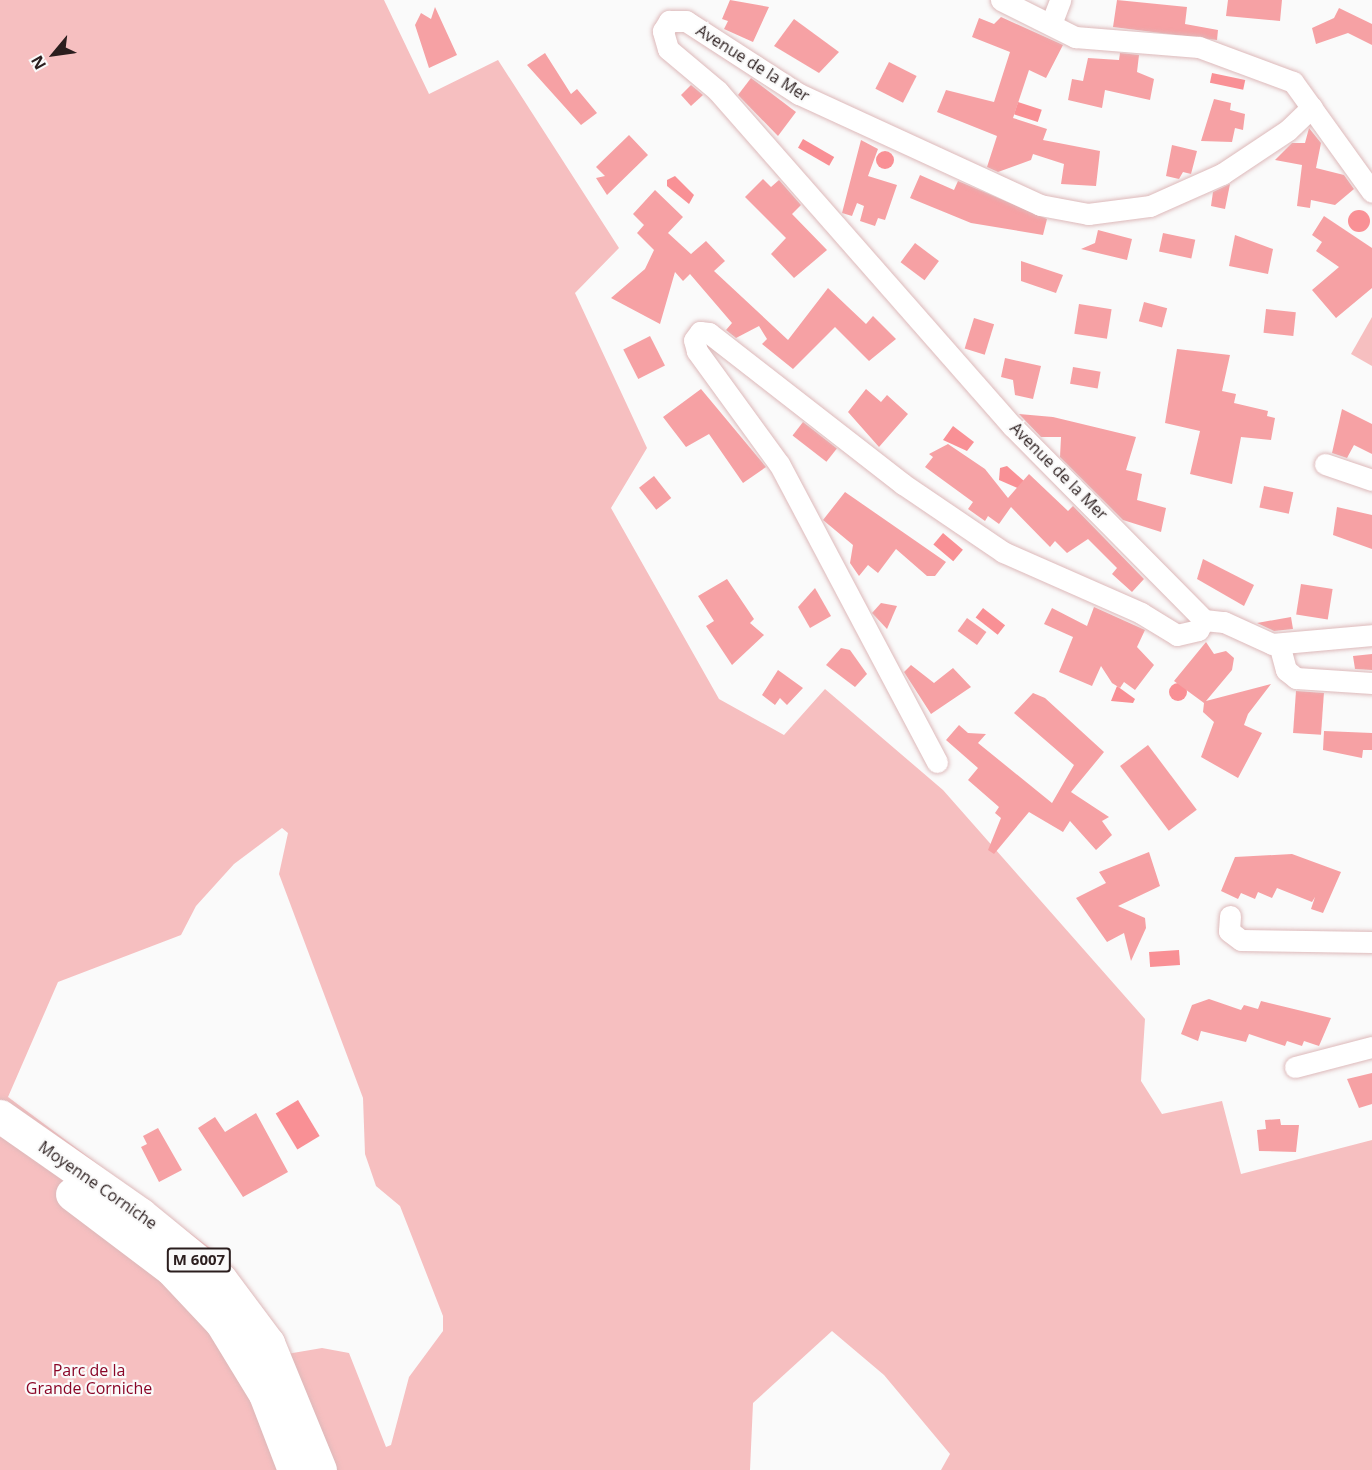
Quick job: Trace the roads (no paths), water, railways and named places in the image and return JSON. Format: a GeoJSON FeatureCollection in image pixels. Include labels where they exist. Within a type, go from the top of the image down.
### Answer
{"type":"FeatureCollection","features":[{"type":"Feature","properties":{"kind":"main road","name":"Moyenne Corniche"},"geometry":{"type":"LineString","coordinates":[[0,1116],[140,1214],[221,1280],[268,1343],[320,1470]]}},
{"type":"Feature","properties":{"kind":"main road","name":"Moyenne Corniche"},"geometry":{"type":"LineString","coordinates":[[0,1142],[145,1246],[198,1294],[265,1394],[294,1470]]}},
{"type":"Feature","properties":{"kind":"street"},"geometry":{"type":"LineString","coordinates":[[1001,0],[1075,37],[1209,50],[1293,82],[1307,113],[1372,192]]}},
{"type":"Feature","properties":{"kind":"street"},"geometry":{"type":"LineString","coordinates":[[1051,24],[1060,0]]}},
{"type":"Feature","properties":{"kind":"street","name":"Avenue de la Mer"},"geometry":{"type":"LineString","coordinates":[[1204,620],[1012,426],[718,92],[668,49],[663,31],[669,21],[686,21],[799,94],[1040,205],[1088,214],[1150,206],[1222,174],[1307,113]]}},
{"type":"Feature","properties":{"kind":"street"},"geometry":{"type":"LineString","coordinates":[[937,762],[779,464],[697,351],[694,340],[700,332],[709,333],[903,484],[1003,552],[1141,613],[1177,634],[1198,630],[1204,620],[1224,622],[1276,644],[1372,635]]}},
{"type":"Feature","properties":{"kind":"street"},"geometry":{"type":"LineString","coordinates":[[1325,464],[1372,480]]}},
{"type":"Feature","properties":{"kind":"street"},"geometry":{"type":"LineString","coordinates":[[1276,644],[1286,670],[1296,678],[1372,683]]}},
{"type":"Feature","properties":{"kind":"street"},"geometry":{"type":"LineString","coordinates":[[1230,916],[1229,931],[1241,940],[1372,942]]}},
{"type":"Feature","properties":{"kind":"street"},"geometry":{"type":"LineString","coordinates":[[1295,1067],[1372,1047]]}},
{"type":"Feature","properties":{"kind":"park label","name":"Parc de la Grande Corniche"},"geometry":{"type":"Point","coordinates":[89,1379]}}]}
